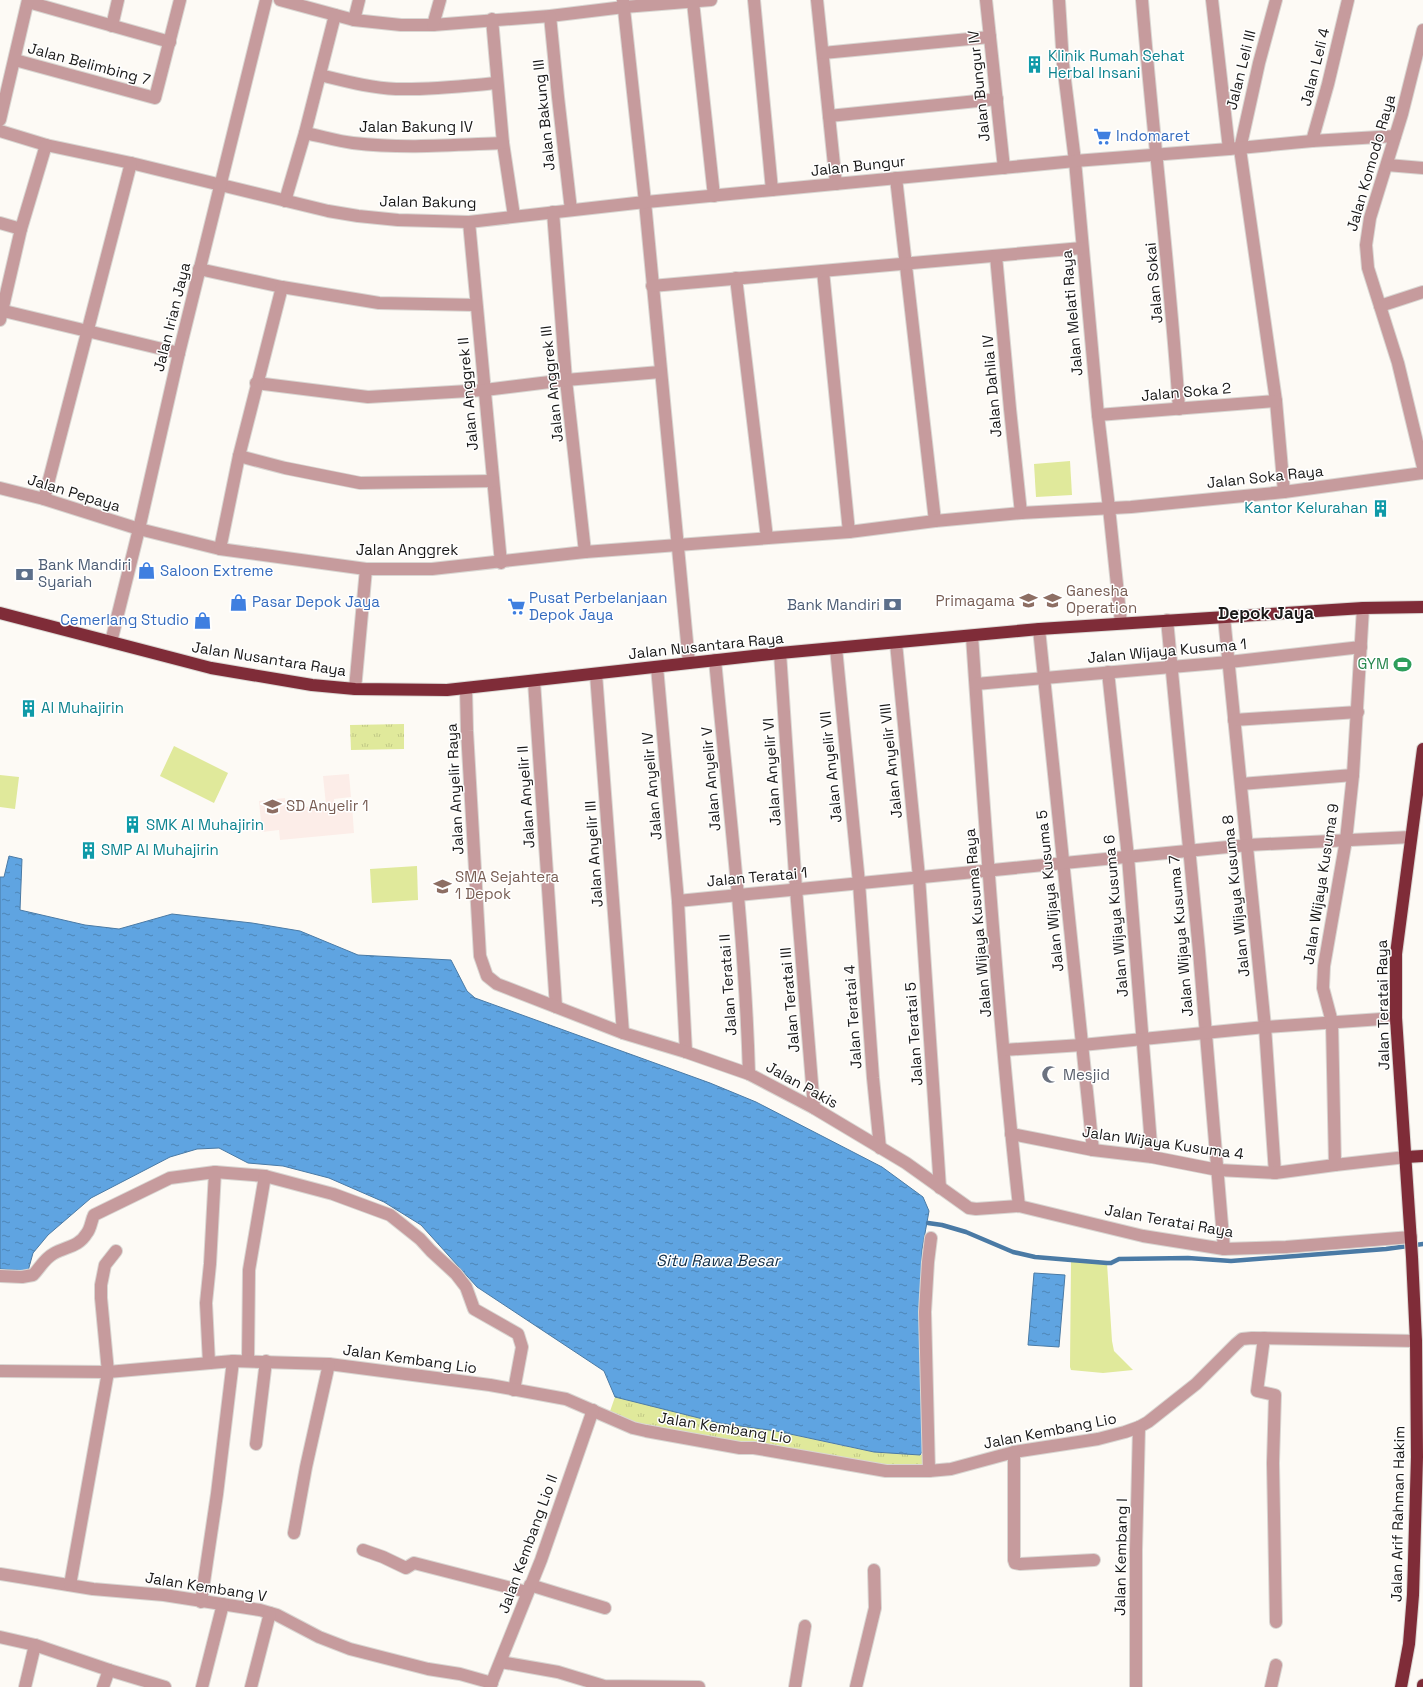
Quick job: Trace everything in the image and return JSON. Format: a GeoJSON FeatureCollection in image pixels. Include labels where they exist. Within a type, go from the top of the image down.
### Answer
{"type":"FeatureCollection","features":[{"type":"Feature","properties":{"kind":"highway","name":"Jalan Nusantara Raya"},"geometry":{"type":"LineString","coordinates":[[0,613],[211,668],[312,685],[355,689],[447,690],[780,653],[1039,629],[1224,616],[1364,608],[1423,607]]}},
{"type":"Feature","properties":{"kind":"highway","name":"Jalan Teratai Raya"},"geometry":{"type":"LineString","coordinates":[[1416,1341],[1406,1157],[1396,1018],[1396,954],[1423,749]]}},
{"type":"Feature","properties":{"kind":"highway"},"geometry":{"type":"LineString","coordinates":[[1406,1157],[1423,1156]]}},
{"type":"Feature","properties":{"kind":"highway","name":"Jalan Arif Rahman Hakim"},"geometry":{"type":"LineString","coordinates":[[1401,1687],[1409,1644],[1413,1595],[1417,1457],[1416,1341]]}},
{"type":"Feature","properties":{"kind":"street"},"geometry":{"type":"LineString","coordinates":[[112,26],[118,0]]}},
{"type":"Feature","properties":{"kind":"street"},"geometry":{"type":"LineString","coordinates":[[0,120],[28,1],[170,42],[180,0]]}},
{"type":"Feature","properties":{"kind":"street","name":"Jalan Irian Jaya"},"geometry":{"type":"LineString","coordinates":[[111,642],[139,529],[179,353],[266,0]]}},
{"type":"Feature","properties":{"kind":"street"},"geometry":{"type":"LineString","coordinates":[[280,0],[354,20],[401,25],[433,25],[492,19],[550,16],[623,3],[711,0]]}},
{"type":"Feature","properties":{"kind":"street"},"geometry":{"type":"LineString","coordinates":[[354,20],[359,0]]}},
{"type":"Feature","properties":{"kind":"street"},"geometry":{"type":"LineString","coordinates":[[433,25],[440,0]]}},
{"type":"Feature","properties":{"kind":"street"},"geometry":{"type":"LineString","coordinates":[[754,0],[772,190]]}},
{"type":"Feature","properties":{"kind":"street"},"geometry":{"type":"LineString","coordinates":[[817,0],[836,184]]}},
{"type":"Feature","properties":{"kind":"street","name":"Jalan Bungur IV"},"geometry":{"type":"LineString","coordinates":[[986,0],[1004,168]]}},
{"type":"Feature","properties":{"kind":"street","name":"Jalan Melati Raya"},"geometry":{"type":"LineString","coordinates":[[1059,0],[1063,64],[1075,161],[1098,415],[1121,623]]}},
{"type":"Feature","properties":{"kind":"street","name":"Jalan Sokai"},"geometry":{"type":"LineString","coordinates":[[1142,0],[1166,238],[1179,409]]}},
{"type":"Feature","properties":{"kind":"street"},"geometry":{"type":"LineString","coordinates":[[1212,0],[1276,401],[1284,492]]}},
{"type":"Feature","properties":{"kind":"street","name":"Jalan Leli III"},"geometry":{"type":"LineString","coordinates":[[1235,149],[1276,0]]}},
{"type":"Feature","properties":{"kind":"street","name":"Jalan Leli 4"},"geometry":{"type":"LineString","coordinates":[[1312,141],[1328,84],[1348,0]]}},
{"type":"Feature","properties":{"kind":"street"},"geometry":{"type":"LineString","coordinates":[[695,1],[714,196]]}},
{"type":"Feature","properties":{"kind":"street"},"geometry":{"type":"LineString","coordinates":[[623,3],[640,203],[652,286],[688,664]]}},
{"type":"Feature","properties":{"kind":"street"},"geometry":{"type":"LineString","coordinates":[[285,201],[305,132],[335,15]]}},
{"type":"Feature","properties":{"kind":"street","name":"Jalan Bakung III"},"geometry":{"type":"LineString","coordinates":[[550,16],[571,210]]}},
{"type":"Feature","properties":{"kind":"street"},"geometry":{"type":"LineString","coordinates":[[492,19],[503,143],[514,216]]}},
{"type":"Feature","properties":{"kind":"street","name":"Jalan Komodo Raya"},"geometry":{"type":"LineString","coordinates":[[1423,31],[1419,65],[1395,136],[1370,218],[1366,245],[1368,268],[1398,363],[1423,467]]}},
{"type":"Feature","properties":{"kind":"street"},"geometry":{"type":"LineString","coordinates":[[823,53],[990,37]]}},
{"type":"Feature","properties":{"kind":"street","name":"Jalan Belimbing 7"},"geometry":{"type":"LineString","coordinates":[[15,60],[155,98],[170,42]]}},
{"type":"Feature","properties":{"kind":"street"},"geometry":{"type":"LineString","coordinates":[[320,75],[367,86],[395,89],[423,89],[497,84]]}},
{"type":"Feature","properties":{"kind":"street"},"geometry":{"type":"LineString","coordinates":[[829,116],[997,99]]}},
{"type":"Feature","properties":{"kind":"street","name":"Jalan Bakung"},"geometry":{"type":"LineString","coordinates":[[0,131],[46,145],[131,163],[285,201],[358,216],[398,220],[469,222],[640,203]]}},
{"type":"Feature","properties":{"kind":"street","name":"Jalan Bakung IV"},"geometry":{"type":"LineString","coordinates":[[305,132],[352,143],[379,145],[411,146],[503,143]]}},
{"type":"Feature","properties":{"kind":"street","name":"Jalan Bungur"},"geometry":{"type":"LineString","coordinates":[[640,203],[1075,161],[1235,149],[1312,141],[1395,136]]}},
{"type":"Feature","properties":{"kind":"street"},"geometry":{"type":"LineString","coordinates":[[46,145],[22,229],[1,313],[88,330],[179,353]]}},
{"type":"Feature","properties":{"kind":"street"},"geometry":{"type":"LineString","coordinates":[[44,499],[131,163]]}},
{"type":"Feature","properties":{"kind":"street"},"geometry":{"type":"LineString","coordinates":[[1387,165],[1423,168]]}},
{"type":"Feature","properties":{"kind":"street"},"geometry":{"type":"LineString","coordinates":[[896,178],[935,521]]}},
{"type":"Feature","properties":{"kind":"street","name":"Jalan Anggrek III"},"geometry":{"type":"LineString","coordinates":[[553,212],[566,380],[585,552]]}},
{"type":"Feature","properties":{"kind":"street","name":"Jalan Anggrek II"},"geometry":{"type":"LineString","coordinates":[[469,222],[501,563]]}},
{"type":"Feature","properties":{"kind":"street"},"geometry":{"type":"LineString","coordinates":[[0,224],[22,229]]}},
{"type":"Feature","properties":{"kind":"street"},"geometry":{"type":"LineString","coordinates":[[652,286],[1082,248]]}},
{"type":"Feature","properties":{"kind":"street","name":"Jalan Dahlia IV"},"geometry":{"type":"LineString","coordinates":[[996,256],[1021,513]]}},
{"type":"Feature","properties":{"kind":"street"},"geometry":{"type":"LineString","coordinates":[[200,269],[282,288],[379,303],[476,305]]}},
{"type":"Feature","properties":{"kind":"street"},"geometry":{"type":"LineString","coordinates":[[823,271],[849,532]]}},
{"type":"Feature","properties":{"kind":"street"},"geometry":{"type":"LineString","coordinates":[[736,278],[767,538]]}},
{"type":"Feature","properties":{"kind":"street"},"geometry":{"type":"LineString","coordinates":[[220,549],[256,383],[282,288]]}},
{"type":"Feature","properties":{"kind":"street"},"geometry":{"type":"LineString","coordinates":[[1380,306],[1423,292]]}},
{"type":"Feature","properties":{"kind":"street"},"geometry":{"type":"LineString","coordinates":[[256,383],[368,396],[485,390],[566,380],[660,372]]}},
{"type":"Feature","properties":{"kind":"street","name":"Jalan Soka 2"},"geometry":{"type":"LineString","coordinates":[[1098,415],[1276,401]]}},
{"type":"Feature","properties":{"kind":"street"},"geometry":{"type":"LineString","coordinates":[[239,456],[285,468],[360,483],[493,481]]}},
{"type":"Feature","properties":{"kind":"street","name":"Jalan Soka Raya"},"geometry":{"type":"LineString","coordinates":[[935,521],[1021,513],[1109,508],[1284,492],[1423,473]]}},
{"type":"Feature","properties":{"kind":"street","name":"Jalan Pepaya"},"geometry":{"type":"LineString","coordinates":[[0,488],[44,499],[139,529]]}},
{"type":"Feature","properties":{"kind":"street","name":"Jalan Anggrek"},"geometry":{"type":"LineString","coordinates":[[139,529],[220,549],[366,569],[432,569],[501,563],[585,552],[849,532],[935,521]]}},
{"type":"Feature","properties":{"kind":"street"},"geometry":{"type":"LineString","coordinates":[[355,689],[366,569]]}},
{"type":"Feature","properties":{"kind":"street","name":"Jalan Wijaya Kusuma 9"},"geometry":{"type":"LineString","coordinates":[[1335,1164],[1332,1022],[1323,988],[1324,966],[1346,840],[1358,712],[1364,608]]}},
{"type":"Feature","properties":{"kind":"street","name":"Jalan Wijaya Kusuma 8"},"geometry":{"type":"LineString","coordinates":[[1224,616],[1248,844],[1265,1027],[1275,1173]]}},
{"type":"Feature","properties":{"kind":"street","name":"Jalan Wijaya Kusuma 7"},"geometry":{"type":"LineString","coordinates":[[1167,620],[1199,951],[1224,1249]]}},
{"type":"Feature","properties":{"kind":"street","name":"Jalan Wijaya Kusuma 5"},"geometry":{"type":"LineString","coordinates":[[1039,629],[1093,1150]]}},
{"type":"Feature","properties":{"kind":"street","name":"Jalan Wijaya Kusuma Raya"},"geometry":{"type":"LineString","coordinates":[[972,636],[989,871],[1011,1134],[1019,1206]]}},
{"type":"Feature","properties":{"kind":"street","name":"Jalan Anyelir VIII"},"geometry":{"type":"LineString","coordinates":[[896,643],[919,877]]}},
{"type":"Feature","properties":{"kind":"street","name":"Jalan Wijaya Kusuma 1"},"geometry":{"type":"LineString","coordinates":[[976,684],[1229,662],[1361,647]]}},
{"type":"Feature","properties":{"kind":"street","name":"Jalan Anyelir VII"},"geometry":{"type":"LineString","coordinates":[[836,648],[859,883]]}},
{"type":"Feature","properties":{"kind":"street","name":"Jalan Anyelir VI"},"geometry":{"type":"LineString","coordinates":[[780,653],[796,889]]}},
{"type":"Feature","properties":{"kind":"street","name":"Jalan Anyelir V"},"geometry":{"type":"LineString","coordinates":[[715,660],[738,894]]}},
{"type":"Feature","properties":{"kind":"street","name":"Jalan Anyelir IV"},"geometry":{"type":"LineString","coordinates":[[657,667],[678,901]]}},
{"type":"Feature","properties":{"kind":"street","name":"Jalan Wijaya Kusuma 6"},"geometry":{"type":"LineString","coordinates":[[1108,672],[1128,857],[1152,1157]]}},
{"type":"Feature","properties":{"kind":"street","name":"Jalan Anyelir III"},"geometry":{"type":"LineString","coordinates":[[596,674],[623,1033]]}},
{"type":"Feature","properties":{"kind":"street","name":"Jalan Anyelir II"},"geometry":{"type":"LineString","coordinates":[[534,681],[556,1007]]}},
{"type":"Feature","properties":{"kind":"street","name":"Jalan Anyelir Raya"},"geometry":{"type":"LineString","coordinates":[[466,689],[467,731],[480,956],[483,968],[487,976],[497,984],[556,1007]]}},
{"type":"Feature","properties":{"kind":"street"},"geometry":{"type":"LineString","coordinates":[[1234,720],[1358,712]]}},
{"type":"Feature","properties":{"kind":"street"},"geometry":{"type":"LineString","coordinates":[[1241,784],[1353,775]]}},
{"type":"Feature","properties":{"kind":"street","name":"Jalan Teratai 1"},"geometry":{"type":"LineString","coordinates":[[678,901],[1248,844],[1411,837]]}},
{"type":"Feature","properties":{"kind":"street","name":"Jalan Teratai 5"},"geometry":{"type":"LineString","coordinates":[[919,877],[940,1188]]}},
{"type":"Feature","properties":{"kind":"street","name":"Jalan Teratai 4"},"geometry":{"type":"LineString","coordinates":[[859,883],[873,1078],[880,1148]]}},
{"type":"Feature","properties":{"kind":"street","name":"Jalan Teratai III"},"geometry":{"type":"LineString","coordinates":[[796,889],[814,1108]]}},
{"type":"Feature","properties":{"kind":"street","name":"Jalan Teratai II"},"geometry":{"type":"LineString","coordinates":[[738,894],[749,1074]]}},
{"type":"Feature","properties":{"kind":"street"},"geometry":{"type":"LineString","coordinates":[[678,901],[686,1052]]}},
{"type":"Feature","properties":{"kind":"street","name":"Jalan Pakis"},"geometry":{"type":"LineString","coordinates":[[556,1007],[623,1033],[686,1052],[749,1074],[814,1108],[906,1163],[969,1208],[976,1209],[1019,1206]]}},
{"type":"Feature","properties":{"kind":"street"},"geometry":{"type":"LineString","coordinates":[[1004,1050],[1142,1040],[1265,1027],[1396,1018]]}},
{"type":"Feature","properties":{"kind":"street","name":"Jalan Wijaya Kusuma 4"},"geometry":{"type":"LineString","coordinates":[[1011,1134],[1093,1150],[1152,1157],[1218,1170],[1275,1173],[1335,1164],[1406,1157]]}},
{"type":"Feature","properties":{"kind":"street"},"geometry":{"type":"LineString","coordinates":[[209,1363],[206,1302],[210,1264],[215,1172]]}},
{"type":"Feature","properties":{"kind":"street"},"geometry":{"type":"LineString","coordinates":[[0,1276],[22,1277],[33,1275],[46,1258],[54,1253],[75,1246],[83,1239],[88,1232],[94,1216],[105,1209],[170,1178],[215,1172],[265,1176],[333,1194],[390,1215],[420,1239],[431,1252],[456,1274],[466,1287],[474,1309],[518,1334],[522,1347],[514,1390]]}},
{"type":"Feature","properties":{"kind":"street"},"geometry":{"type":"LineString","coordinates":[[248,1361],[249,1270],[265,1176]]}},
{"type":"Feature","properties":{"kind":"street","name":"Jalan Teratai Raya"},"geometry":{"type":"LineString","coordinates":[[1019,1206],[1143,1236],[1224,1249],[1271,1248],[1411,1239]]}},
{"type":"Feature","properties":{"kind":"street"},"geometry":{"type":"LineString","coordinates":[[929,1471],[925,1312],[931,1238]]}},
{"type":"Feature","properties":{"kind":"street"},"geometry":{"type":"LineString","coordinates":[[70,1585],[108,1372],[101,1284],[105,1265],[116,1251]]}},
{"type":"Feature","properties":{"kind":"street"},"geometry":{"type":"LineString","coordinates":[[1264,1338],[1257,1390],[1275,1395],[1273,1463],[1276,1622]]}},
{"type":"Feature","properties":{"kind":"street","name":"Jalan Kembang Lio"},"geometry":{"type":"LineString","coordinates":[[0,1371],[108,1372],[233,1361],[330,1364],[514,1390],[566,1399],[633,1428],[654,1433],[740,1448],[754,1448],[886,1471],[929,1471],[951,1469],[1014,1452],[1098,1439],[1139,1427],[1196,1384],[1242,1339],[1264,1338],[1416,1341]]}},
{"type":"Feature","properties":{"kind":"street"},"geometry":{"type":"LineString","coordinates":[[201,1602],[217,1494],[233,1361]]}},
{"type":"Feature","properties":{"kind":"street"},"geometry":{"type":"LineString","coordinates":[[256,1444],[266,1361]]}},
{"type":"Feature","properties":{"kind":"street"},"geometry":{"type":"LineString","coordinates":[[294,1533],[306,1467],[330,1364]]}},
{"type":"Feature","properties":{"kind":"street","name":"Jalan Kembang Lio II"},"geometry":{"type":"LineString","coordinates":[[491,1685],[514,1631],[529,1588],[544,1553],[593,1410]]}},
{"type":"Feature","properties":{"kind":"street","name":"Jalan Kembang I"},"geometry":{"type":"LineString","coordinates":[[1136,1687],[1136,1550],[1139,1427]]}},
{"type":"Feature","properties":{"kind":"street"},"geometry":{"type":"LineString","coordinates":[[1014,1452],[1015,1563],[1094,1560]]}},
{"type":"Feature","properties":{"kind":"street"},"geometry":{"type":"LineString","coordinates":[[363,1550],[383,1557],[406,1568],[414,1563],[529,1588],[605,1608]]}},
{"type":"Feature","properties":{"kind":"street"},"geometry":{"type":"LineString","coordinates":[[856,1687],[875,1608],[874,1570]]}},
{"type":"Feature","properties":{"kind":"street","name":"Jalan Kembang V"},"geometry":{"type":"LineString","coordinates":[[0,1574],[93,1589],[164,1595],[270,1613],[319,1637],[350,1649],[428,1669],[464,1676],[491,1685]]}},
{"type":"Feature","properties":{"kind":"street"},"geometry":{"type":"LineString","coordinates":[[202,1687],[223,1604]]}},
{"type":"Feature","properties":{"kind":"street"},"geometry":{"type":"LineString","coordinates":[[252,1687],[270,1613]]}},
{"type":"Feature","properties":{"kind":"street"},"geometry":{"type":"LineString","coordinates":[[795,1687],[805,1626]]}},
{"type":"Feature","properties":{"kind":"street"},"geometry":{"type":"LineString","coordinates":[[0,1637],[34,1645],[165,1687]]}},
{"type":"Feature","properties":{"kind":"street"},"geometry":{"type":"LineString","coordinates":[[25,1687],[34,1645]]}},
{"type":"Feature","properties":{"kind":"street"},"geometry":{"type":"LineString","coordinates":[[501,1662],[558,1672],[604,1686],[696,1687]]}},
{"type":"Feature","properties":{"kind":"street"},"geometry":{"type":"LineString","coordinates":[[1271,1687],[1276,1666]]}},
{"type":"Feature","properties":{"kind":"street"},"geometry":{"type":"LineString","coordinates":[[103,1687],[109,1670]]}},
{"type":"Feature","properties":{"kind":"shaded area","name":"SD Anyelir 1"},"geometry":{"type":"Polygon","coordinates":[[[349,774],[351,797],[334,799],[335,807],[352,805],[354,833],[280,840],[279,830],[262,832],[259,801],[285,798],[286,809],[326,805],[323,776],[349,774]]]}},
{"type":"Feature","properties":{"kind":"green space"},"geometry":{"type":"Polygon","coordinates":[[[1070,461],[1072,495],[1036,497],[1034,464],[1070,461]]]}},
{"type":"Feature","properties":{"kind":"green space"},"geometry":{"type":"Polygon","coordinates":[[[404,724],[404,749],[351,750],[350,725],[404,724]]]}},
{"type":"Feature","properties":{"kind":"green space"},"geometry":{"type":"Polygon","coordinates":[[[174,746],[228,773],[214,803],[160,776],[174,746]]]}},
{"type":"Feature","properties":{"kind":"green space"},"geometry":{"type":"Polygon","coordinates":[[[0,775],[19,777],[15,809],[0,807],[0,775]]]}},
{"type":"Feature","properties":{"kind":"green space"},"geometry":{"type":"Polygon","coordinates":[[[417,866],[418,900],[372,903],[370,869],[417,866]]]}},
{"type":"Feature","properties":{"kind":"green space"},"geometry":{"type":"Polygon","coordinates":[[[1071,1261],[1107,1263],[1112,1341],[1114,1351],[1133,1370],[1103,1373],[1071,1370],[1071,1261]]]}},
{"type":"Feature","properties":{"kind":"green space"},"geometry":{"type":"Polygon","coordinates":[[[615,1397],[719,1423],[776,1431],[874,1452],[928,1455],[929,1471],[740,1448],[608,1417],[615,1397]]]}},
{"type":"Feature","properties":{"kind":"water","name":"Situ Rawa Besar"},"geometry":{"type":"Polygon","coordinates":[[[9,856],[22,859],[20,910],[85,925],[119,929],[172,914],[252,923],[300,931],[358,955],[451,960],[467,991],[475,998],[710,1083],[756,1102],[882,1167],[923,1197],[929,1211],[922,1250],[924,1449],[920,1455],[874,1452],[776,1431],[719,1423],[615,1397],[604,1371],[477,1287],[421,1225],[384,1202],[329,1178],[283,1166],[248,1163],[219,1148],[197,1149],[170,1157],[91,1198],[48,1235],[33,1253],[28,1271],[0,1269],[0,877],[4,877],[9,856]]]}},
{"type":"Feature","properties":{"kind":"water"},"geometry":{"type":"Polygon","coordinates":[[[1034,1273],[1065,1275],[1059,1347],[1028,1345],[1034,1273]]]}},
{"type":"Feature","properties":{"kind":"waterway"},"geometry":{"type":"LineString","coordinates":[[928,1223],[942,1225],[966,1232],[1013,1252],[1035,1257],[1107,1263],[1111,1263],[1119,1259],[1188,1258],[1231,1261],[1386,1249],[1423,1244]]}},
{"type":"Feature","properties":{"kind":"place","name":"Klinik Rumah Sehat Herbal Insani"},"geometry":{"type":"Point","coordinates":[1035,65]}},
{"type":"Feature","properties":{"kind":"place","name":"Indomaret"},"geometry":{"type":"Point","coordinates":[1103,136]}},
{"type":"Feature","properties":{"kind":"place","name":"Kantor Kelurahan"},"geometry":{"type":"Point","coordinates":[1381,508]}},
{"type":"Feature","properties":{"kind":"place","name":"Saloon Extreme"},"geometry":{"type":"Point","coordinates":[147,571]}},
{"type":"Feature","properties":{"kind":"place","name":"Bank Mandiri Syariah"},"geometry":{"type":"Point","coordinates":[25,574]}},
{"type":"Feature","properties":{"kind":"place","name":"Ganesha Operation"},"geometry":{"type":"Point","coordinates":[1053,600]}},
{"type":"Feature","properties":{"kind":"place","name":"Primagama"},"geometry":{"type":"Point","coordinates":[1028,601]}},
{"type":"Feature","properties":{"kind":"place","name":"Pasar Depok Jaya"},"geometry":{"type":"Point","coordinates":[239,602]}},
{"type":"Feature","properties":{"kind":"place","name":"Bank Mandiri"},"geometry":{"type":"Point","coordinates":[893,605]}},
{"type":"Feature","properties":{"kind":"place","name":"Pusat Perbelanjaan Depok Jaya"},"geometry":{"type":"Point","coordinates":[516,607]}},
{"type":"Feature","properties":{"kind":"place","name":"Cemerlang Studio"},"geometry":{"type":"Point","coordinates":[202,620]}},
{"type":"Feature","properties":{"kind":"place","name":"GYM"},"geometry":{"type":"Point","coordinates":[1402,664]}},
{"type":"Feature","properties":{"kind":"place","name":"Al Muhajirin"},"geometry":{"type":"Point","coordinates":[28,708]}},
{"type":"Feature","properties":{"kind":"place","name":"SD Anyelir 1"},"geometry":{"type":"Point","coordinates":[273,806]}},
{"type":"Feature","properties":{"kind":"place","name":"SMK Al Muhajirin"},"geometry":{"type":"Point","coordinates":[133,825]}},
{"type":"Feature","properties":{"kind":"place","name":"SMP Al Muhajirin"},"geometry":{"type":"Point","coordinates":[88,850]}},
{"type":"Feature","properties":{"kind":"place","name":"SMA Sejahtera 1 Depok"},"geometry":{"type":"Point","coordinates":[442,886]}},
{"type":"Feature","properties":{"kind":"place","name":"Mesjid"},"geometry":{"type":"Point","coordinates":[1050,1075]}},
{"type":"Feature","properties":{"kind":"district","name":"Depok Jaya"},"geometry":{"type":"Point","coordinates":[1266,613]}}]}
